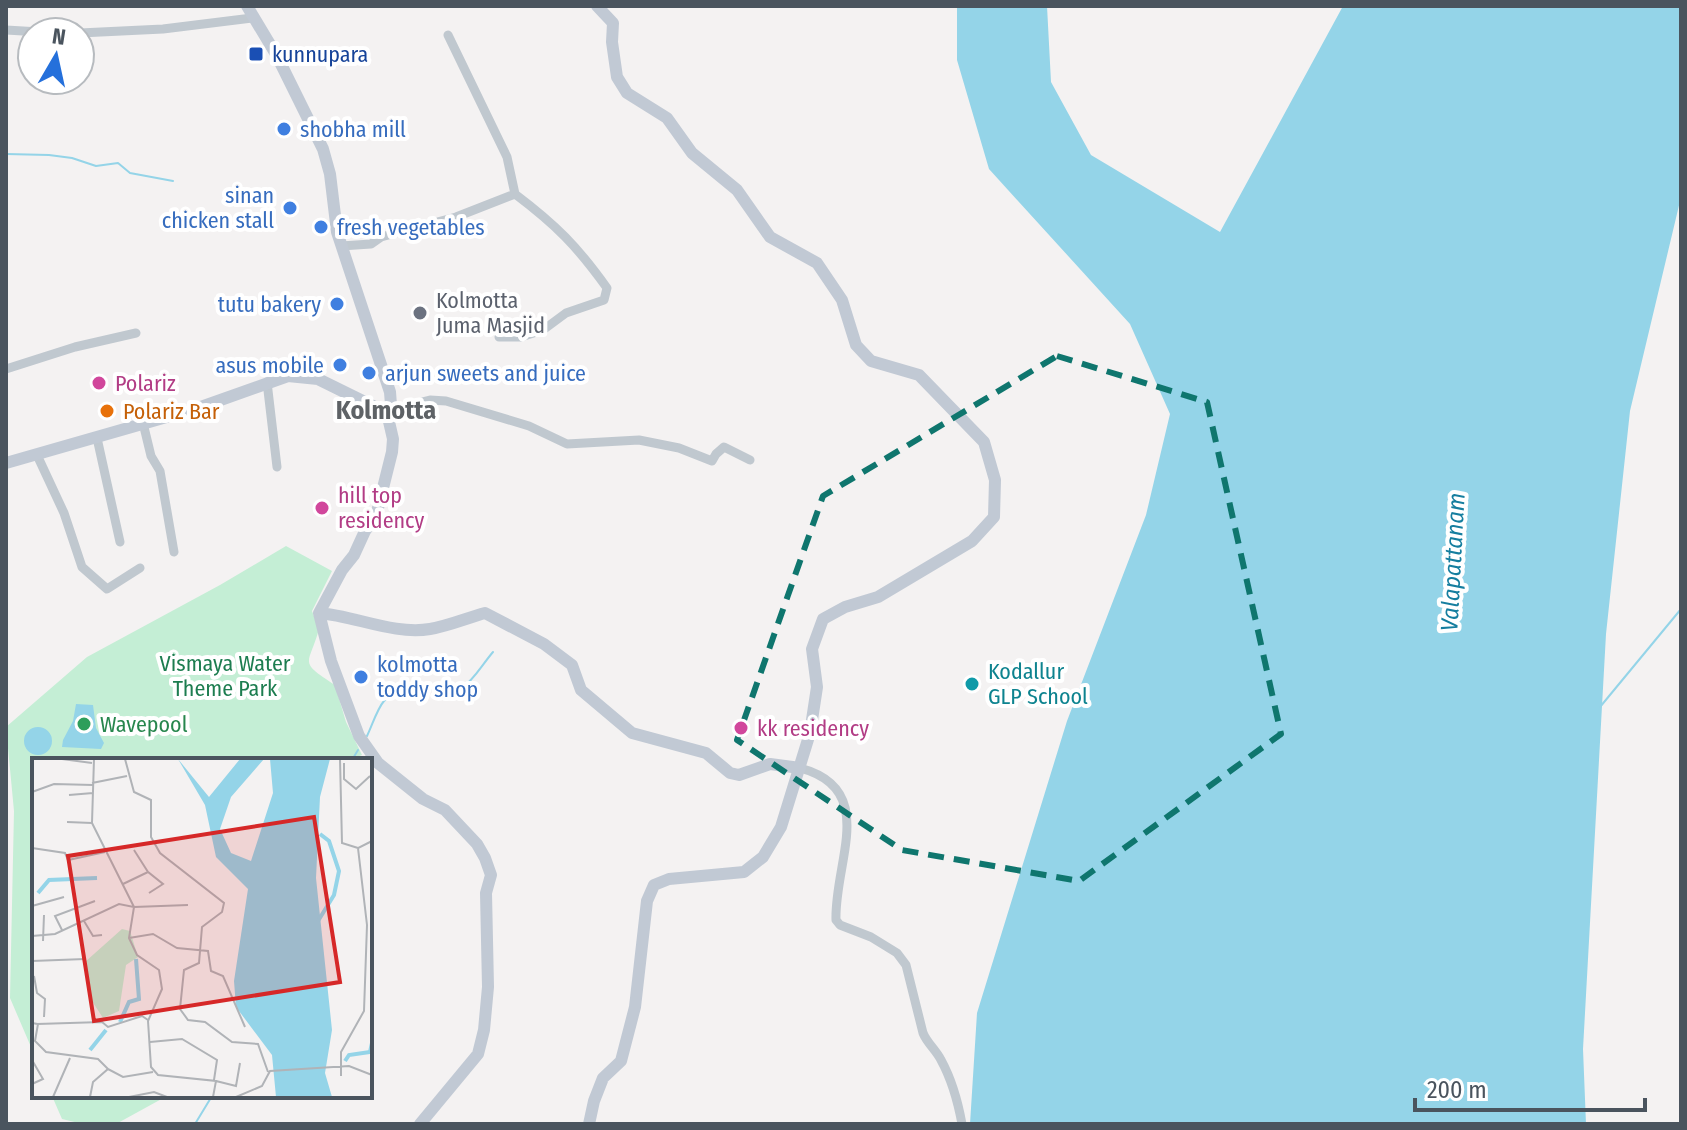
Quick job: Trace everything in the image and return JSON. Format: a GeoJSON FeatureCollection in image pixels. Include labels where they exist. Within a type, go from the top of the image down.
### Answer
{"type":"FeatureCollection","features":[{"type":"Feature","properties":{"kind":"street"},"geometry":{"type":"LineString","coordinates":[[589,1124],[603,1078],[621,1061],[635,1007],[647,901],[654,885],[669,879],[744,872],[763,857],[781,827],[810,733],[817,687],[812,649],[823,619],[845,607],[878,597],[972,541],[994,517],[995,480],[984,442],[919,375],[871,361],[856,345],[842,300],[817,263],[770,237],[737,190],[692,153],[667,118],[627,93],[617,77],[612,42],[613,23],[597,6]]}},
{"type":"Feature","properties":{"kind":"street"},"geometry":{"type":"LineString","coordinates":[[96,32],[163,29],[250,12],[277,56],[323,149],[330,174],[337,232],[384,371],[391,405],[387,413],[393,439],[376,516],[319,613],[331,661],[359,736],[378,763],[423,799],[445,810],[477,844],[491,875],[486,893],[488,987],[478,1054],[420,1124]]}},
{"type":"Feature","properties":{"kind":"street"},"geometry":{"type":"LineString","coordinates":[[448,35],[507,157],[515,194],[558,227],[607,288],[604,300],[566,313],[543,330],[521,337],[499,337]]}},
{"type":"Feature","properties":{"kind":"street"},"geometry":{"type":"LineString","coordinates":[[341,246],[371,244],[381,237],[456,217],[515,194]]}},
{"type":"Feature","properties":{"kind":"street"},"geometry":{"type":"LineString","coordinates":[[6,369],[115,336],[136,333]]}},
{"type":"Feature","properties":{"kind":"street"},"geometry":{"type":"LineString","coordinates":[[6,463],[198,408],[288,376],[318,379],[387,413],[411,411],[418,403],[430,400],[446,401],[529,426],[567,444],[639,440],[679,448],[712,461],[724,447],[750,460]]}},
{"type":"Feature","properties":{"kind":"street"},"geometry":{"type":"LineString","coordinates":[[267,382],[277,467]]}},
{"type":"Feature","properties":{"kind":"street"},"geometry":{"type":"LineString","coordinates":[[143,423],[151,456],[160,471],[174,552]]}},
{"type":"Feature","properties":{"kind":"street"},"geometry":{"type":"LineString","coordinates":[[97,438],[120,542]]}},
{"type":"Feature","properties":{"kind":"street"},"geometry":{"type":"LineString","coordinates":[[37,455],[64,513],[82,567],[107,589],[140,568]]}},
{"type":"Feature","properties":{"kind":"street"},"geometry":{"type":"LineString","coordinates":[[319,613],[343,615],[400,628],[429,630],[485,613],[544,644],[572,665],[581,690],[632,733],[706,753],[730,773],[739,775],[770,764],[821,773],[833,782],[846,803],[836,920],[840,925],[871,937],[897,953],[906,965],[923,1033],[949,1075],[962,1124]]}},
{"type":"Feature","properties":{"kind":"highlighted area"},"geometry":{"type":"Polygon","coordinates":[[[1057,356],[1207,402],[1281,734],[1079,881],[902,850],[737,740],[823,496],[1057,356]]]}},
{"type":"Feature","properties":{"kind":"green space","name":"Vismaya Water Theme Park"},"geometry":{"type":"Polygon","coordinates":[[[286,546],[332,571],[312,611],[319,629],[309,662],[315,671],[335,685],[346,722],[362,755],[354,758],[32,758],[32,1049],[10,998],[14,811],[6,727],[87,657],[286,546]]]}},
{"type":"Feature","properties":{"kind":"green space"},"geometry":{"type":"Polygon","coordinates":[[[53,1098],[163,1098],[116,1124],[83,1124],[62,1119],[53,1098]]]}},
{"type":"Feature","properties":{"kind":"water","name":"Valapattanam"},"geometry":{"type":"Polygon","coordinates":[[[957,6],[1047,6],[1051,82],[1091,155],[1220,232],[1343,6],[1681,6],[1681,197],[1630,411],[1606,634],[1583,1049],[1586,1124],[970,1124],[977,1013],[1067,721],[1146,515],[1170,414],[1130,324],[989,169],[957,60],[957,6]]]}},
{"type":"Feature","properties":{"kind":"water","name":"Wavepool"},"geometry":{"type":"Polygon","coordinates":[[[76,704],[93,705],[96,728],[104,743],[101,749],[62,747],[73,721],[76,704]]]}},
{"type":"Feature","properties":{"kind":"water"},"geometry":{"type":"Polygon","coordinates":[[[38,727],[48,731],[52,741],[48,751],[38,755],[28,751],[24,741],[28,731],[38,727]]]}},
{"type":"Feature","properties":{"kind":"waterway"},"geometry":{"type":"LineString","coordinates":[[6,154],[72,158],[96,166],[118,163],[130,173],[173,181]]}},
{"type":"Feature","properties":{"kind":"waterway"},"geometry":{"type":"LineString","coordinates":[[1600,707],[1681,609]]}},
{"type":"Feature","properties":{"kind":"waterway"},"geometry":{"type":"LineString","coordinates":[[367,736],[381,704],[390,696],[420,690],[460,690],[493,652]]}},
{"type":"Feature","properties":{"kind":"waterway"},"geometry":{"type":"LineString","coordinates":[[353,758],[358,750]]}},
{"type":"Feature","properties":{"kind":"waterway"},"geometry":{"type":"LineString","coordinates":[[195,1124],[211,1098]]}},
{"type":"Feature","properties":{"kind":"place","name":"kunnupara"},"geometry":{"type":"Point","coordinates":[256,54]}},
{"type":"Feature","properties":{"kind":"place","name":"shobha mill"},"geometry":{"type":"Point","coordinates":[284,129]}},
{"type":"Feature","properties":{"kind":"place","name":"sinan chicken stall"},"geometry":{"type":"Point","coordinates":[290,208]}},
{"type":"Feature","properties":{"kind":"place","name":"fresh vegetables"},"geometry":{"type":"Point","coordinates":[321,227]}},
{"type":"Feature","properties":{"kind":"place","name":"tutu bakery"},"geometry":{"type":"Point","coordinates":[337,304]}},
{"type":"Feature","properties":{"kind":"place","name":"Kolmotta Juma Masjid"},"geometry":{"type":"Point","coordinates":[420,313]}},
{"type":"Feature","properties":{"kind":"place","name":"asus mobile"},"geometry":{"type":"Point","coordinates":[340,365]}},
{"type":"Feature","properties":{"kind":"place","name":"arjun sweets and juice"},"geometry":{"type":"Point","coordinates":[369,373]}},
{"type":"Feature","properties":{"kind":"place","name":"Polariz"},"geometry":{"type":"Point","coordinates":[99,383]}},
{"type":"Feature","properties":{"kind":"place","name":"Polariz Bar"},"geometry":{"type":"Point","coordinates":[107,411]}},
{"type":"Feature","properties":{"kind":"place","name":"hill top residency"},"geometry":{"type":"Point","coordinates":[322,508]}},
{"type":"Feature","properties":{"kind":"place","name":"kolmotta toddy shop"},"geometry":{"type":"Point","coordinates":[361,677]}},
{"type":"Feature","properties":{"kind":"place","name":"Kodallur GLP School"},"geometry":{"type":"Point","coordinates":[972,684]}},
{"type":"Feature","properties":{"kind":"place","name":"Wavepool"},"geometry":{"type":"Point","coordinates":[84,724]}},
{"type":"Feature","properties":{"kind":"place","name":"kk residency"},"geometry":{"type":"Point","coordinates":[741,728]}},
{"type":"Feature","properties":{"kind":"district","name":"Kolmotta"},"geometry":{"type":"Point","coordinates":[386,410]}}]}
